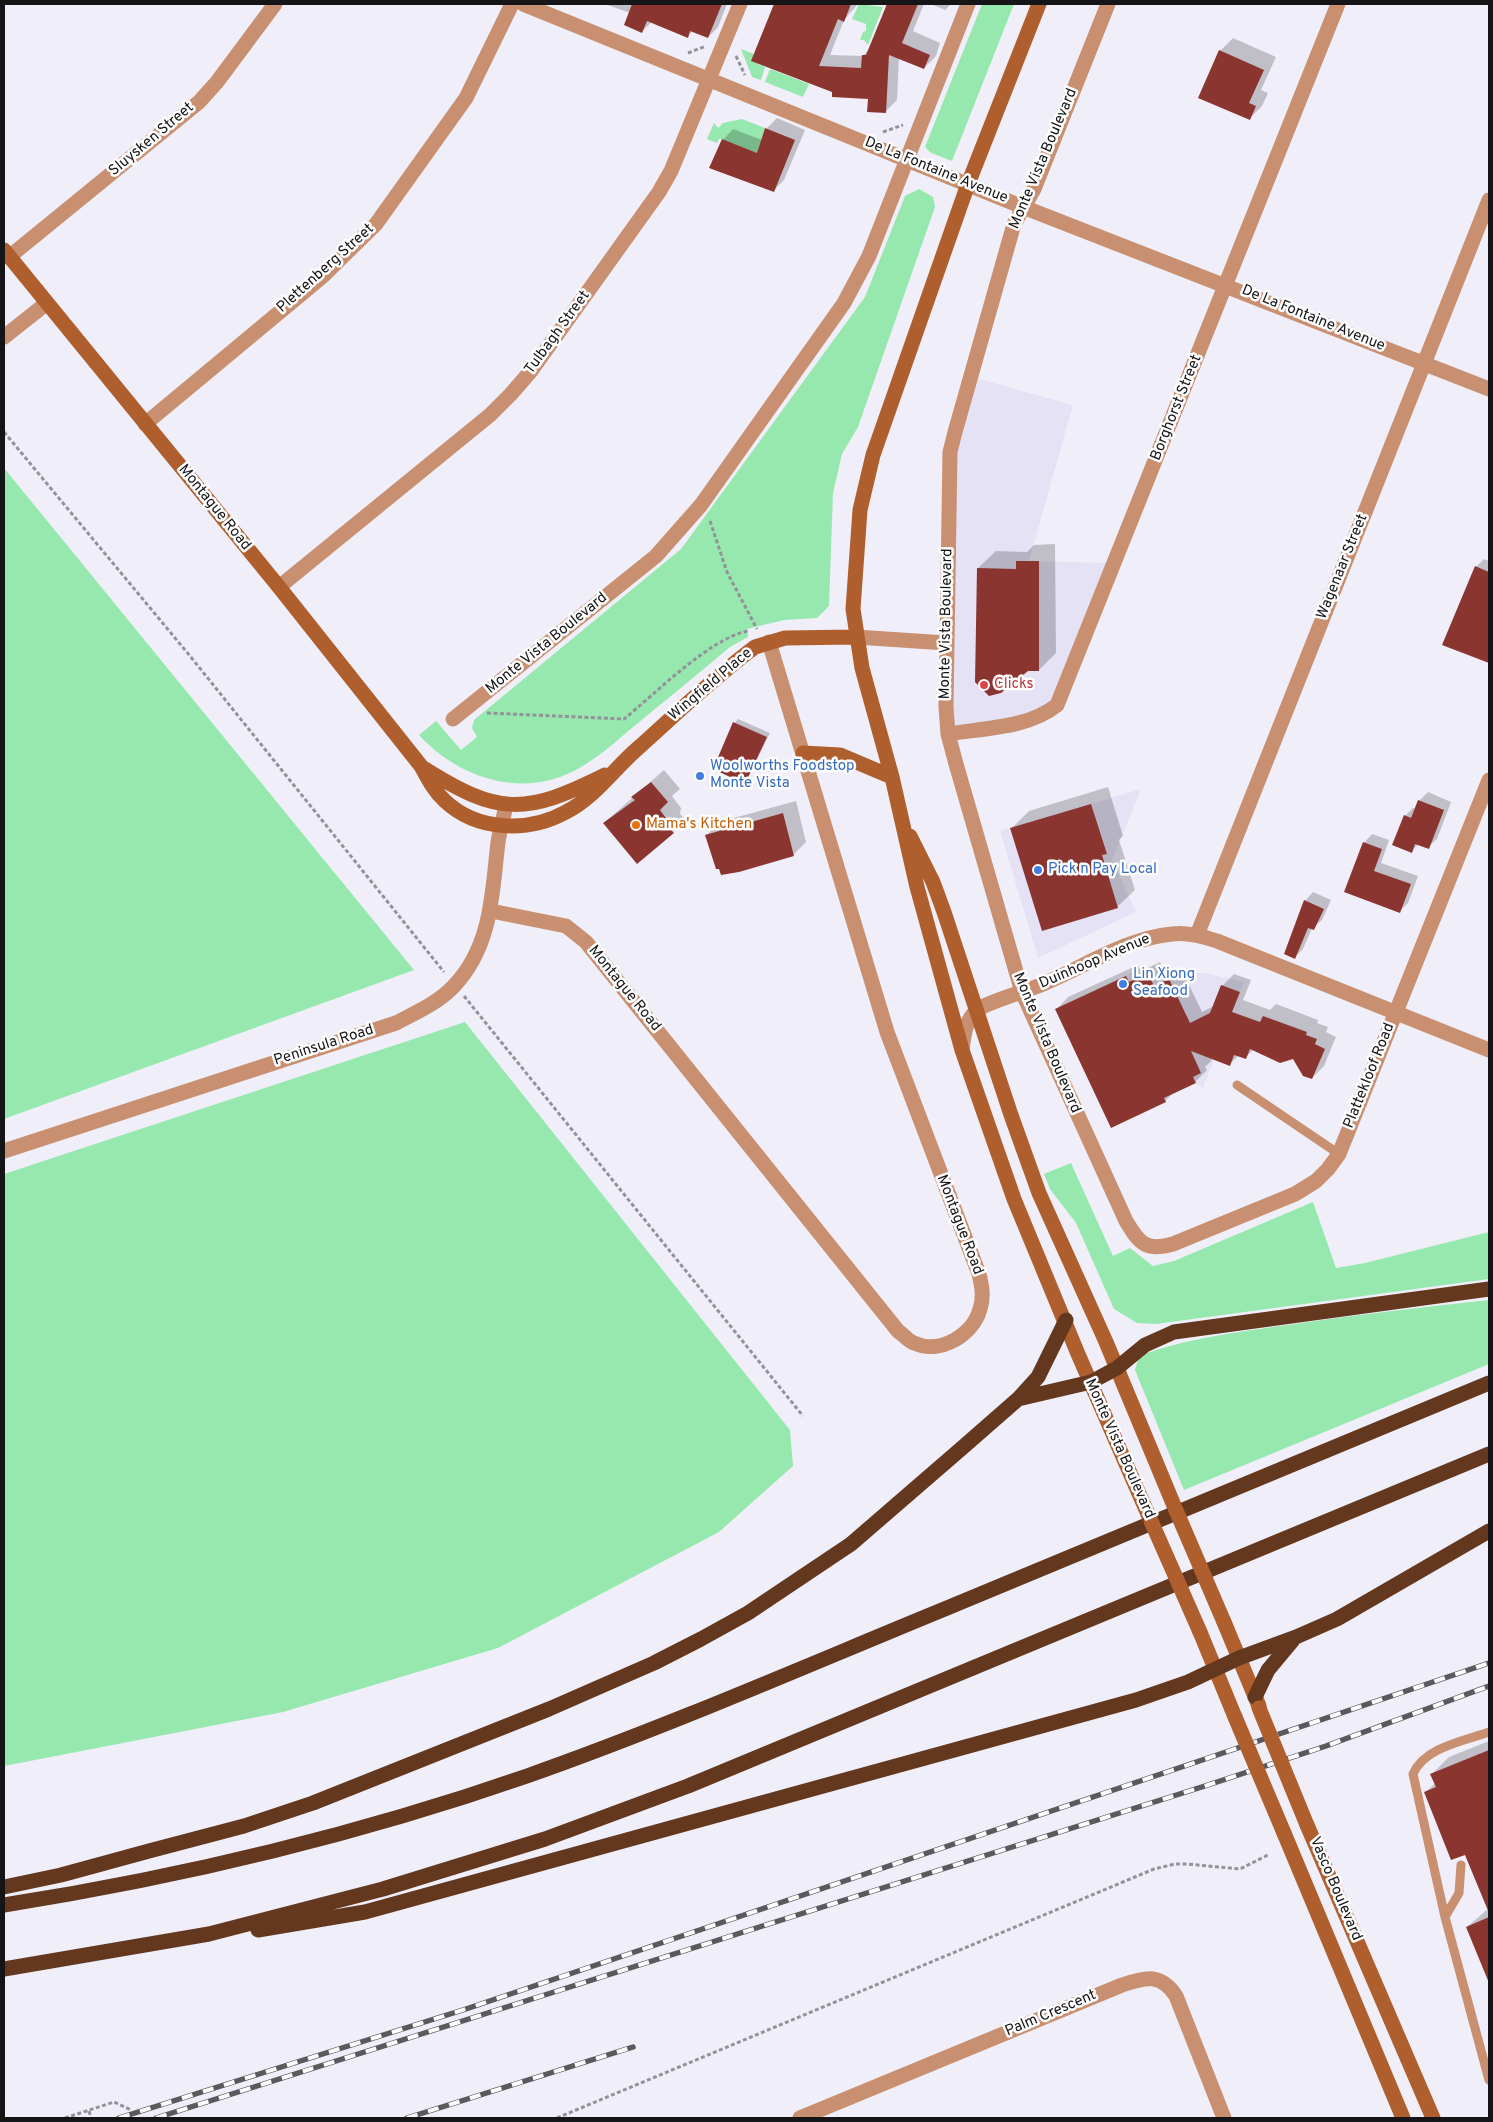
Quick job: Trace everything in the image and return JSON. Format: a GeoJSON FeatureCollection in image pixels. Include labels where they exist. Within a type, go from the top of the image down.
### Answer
{"type":"FeatureCollection","features":[{"type":"Feature","properties":{"kind":"highway"},"geometry":{"type":"LineString","coordinates":[[1018,1399],[1091,1382],[1117,1368],[1145,1345],[1174,1332],[1489,1289]]}},
{"type":"Feature","properties":{"kind":"highway"},"geometry":{"type":"LineString","coordinates":[[4,1887],[61,1875],[216,1833],[313,1803],[443,1752],[654,1663],[748,1613],[851,1544],[1018,1399],[1038,1376],[1066,1320]]}},
{"type":"Feature","properties":{"kind":"highway"},"geometry":{"type":"LineString","coordinates":[[4,1905],[134,1882],[249,1857],[372,1824],[525,1776],[683,1717],[1489,1383]]}},
{"type":"Feature","properties":{"kind":"highway"},"geometry":{"type":"LineString","coordinates":[[209,1934],[415,1880],[608,1816],[1489,1454]]}},
{"type":"Feature","properties":{"kind":"highway"},"geometry":{"type":"LineString","coordinates":[[4,1969],[209,1934],[280,1927],[365,1912],[1136,1700],[1337,1619],[1489,1531]]}},
{"type":"Feature","properties":{"kind":"highway"},"geometry":{"type":"LineString","coordinates":[[1257,1702],[1268,1670],[1296,1637]]}},
{"type":"Feature","properties":{"kind":"main road","name":"Monte Vista Boulevard"},"geometry":{"type":"LineString","coordinates":[[1039,4],[968,184],[873,455],[860,510],[854,610],[856,637],[862,668],[892,777],[917,886],[962,1050],[1014,1199],[1215,1669]]}},
{"type":"Feature","properties":{"kind":"main road","name":"Montague Road"},"geometry":{"type":"LineString","coordinates":[[6,253],[279,587],[421,766],[433,787],[445,801],[460,813],[480,821],[502,826]]}},
{"type":"Feature","properties":{"kind":"main road","name":"Wingfield Place"},"geometry":{"type":"LineString","coordinates":[[502,826],[541,823],[567,812],[590,796],[612,771],[755,647],[785,638],[856,637]]}},
{"type":"Feature","properties":{"kind":"main road"},"geometry":{"type":"LineString","coordinates":[[803,753],[840,755],[892,777]]}},
{"type":"Feature","properties":{"kind":"main road","name":"Montague Road"},"geometry":{"type":"LineString","coordinates":[[421,766],[464,792],[492,802],[506,804]]}},
{"type":"Feature","properties":{"kind":"main road","name":"Wingfield Place"},"geometry":{"type":"LineString","coordinates":[[506,804],[538,803],[552,799],[612,771]]}},
{"type":"Feature","properties":{"kind":"main road","name":"Monte Vista Boulevard"},"geometry":{"type":"LineString","coordinates":[[904,826],[933,882],[1040,1193],[1117,1368],[1156,1465],[1239,1658]]}},
{"type":"Feature","properties":{"kind":"main road","name":"Vasco Boulevard"},"geometry":{"type":"LineString","coordinates":[[1239,1658],[1307,1825],[1433,2118]]}},
{"type":"Feature","properties":{"kind":"main road","name":"Vasco Boulevard"},"geometry":{"type":"LineString","coordinates":[[1215,1669],[1403,2118]]}},
{"type":"Feature","properties":{"kind":"street","name":"Sluysken Street"},"geometry":{"type":"LineString","coordinates":[[6,253],[199,102],[217,82],[275,4]]}},
{"type":"Feature","properties":{"kind":"street","name":"Plettenberg Street"},"geometry":{"type":"LineString","coordinates":[[145,424],[323,276],[376,224],[466,98],[482,70],[512,4]]}},
{"type":"Feature","properties":{"kind":"street","name":"De La Fontaine Avenue"},"geometry":{"type":"LineString","coordinates":[[523,4],[1023,207],[1226,284],[1489,389]]}},
{"type":"Feature","properties":{"kind":"street","name":"Tulbagh Street"},"geometry":{"type":"LineString","coordinates":[[279,587],[490,415],[521,383],[659,192],[671,171],[740,4]]}},
{"type":"Feature","properties":{"kind":"street","name":"Monte Vista Boulevard"},"geometry":{"type":"LineString","coordinates":[[453,719],[656,556],[702,504],[853,288],[869,256],[968,4]]}},
{"type":"Feature","properties":{"kind":"street","name":"Monte Vista Boulevard"},"geometry":{"type":"LineString","coordinates":[[1108,4],[1040,175],[1014,224],[950,452],[946,707],[948,734],[1022,992],[1126,1221],[1136,1236]]}},
{"type":"Feature","properties":{"kind":"street","name":"Borghorst Street"},"geometry":{"type":"LineString","coordinates":[[948,734],[1024,722],[1045,715],[1058,705],[1338,4]]}},
{"type":"Feature","properties":{"kind":"street","name":"Wagenaar Street"},"geometry":{"type":"LineString","coordinates":[[1197,935],[1489,200]]}},
{"type":"Feature","properties":{"kind":"street"},"geometry":{"type":"LineString","coordinates":[[4,337],[47,303]]}},
{"type":"Feature","properties":{"kind":"street","name":"Wingfield Place"},"geometry":{"type":"LineString","coordinates":[[856,637],[946,643]]}},
{"type":"Feature","properties":{"kind":"street","name":"Montague Road"},"geometry":{"type":"LineString","coordinates":[[491,911],[550,921],[566,926],[577,934],[898,1331],[913,1343],[927,1346],[950,1342],[965,1333],[980,1309],[983,1292],[979,1274],[888,1032],[769,642]]}},
{"type":"Feature","properties":{"kind":"street","name":"Plattekloof Road"},"geometry":{"type":"LineString","coordinates":[[1136,1236],[1143,1245],[1152,1248],[1162,1247],[1295,1194],[1316,1181],[1328,1169],[1338,1154],[1396,1014],[1489,780]]}},
{"type":"Feature","properties":{"kind":"street","name":"Peninsula Road"},"geometry":{"type":"LineString","coordinates":[[4,1151],[396,1023],[432,1005],[454,986],[475,958],[491,911],[499,840],[506,804]]}},
{"type":"Feature","properties":{"kind":"street","name":"Duinhoop Avenue"},"geometry":{"type":"LineString","coordinates":[[976,1010],[1147,939],[1173,933],[1197,935],[1489,1050]]}},
{"type":"Feature","properties":{"kind":"street"},"geometry":{"type":"LineString","coordinates":[[962,1050],[966,1025],[976,1010]]}},
{"type":"Feature","properties":{"kind":"street","name":"Palm Crescent"},"geometry":{"type":"LineString","coordinates":[[800,2118],[1122,1985],[1149,1979],[1163,1981],[1169,1985],[1176,1996],[1224,2118]]}},
{"type":"Feature","properties":{"kind":"lane"},"geometry":{"type":"LineString","coordinates":[[1237,1085],[1338,1154]]}},
{"type":"Feature","properties":{"kind":"lane"},"geometry":{"type":"LineString","coordinates":[[1489,1732],[1428,1754],[1412,1774],[1445,1917],[1489,2080]]}},
{"type":"Feature","properties":{"kind":"lane"},"geometry":{"type":"LineString","coordinates":[[1445,1917],[1459,1893],[1461,1865]]}},
{"type":"Feature","properties":{"kind":"path"},"geometry":{"type":"LineString","coordinates":[[678,50],[687,54],[710,44]]}},
{"type":"Feature","properties":{"kind":"path"},"geometry":{"type":"LineString","coordinates":[[736,56],[748,81]]}},
{"type":"Feature","properties":{"kind":"path"},"geometry":{"type":"LineString","coordinates":[[882,133],[907,123]]}},
{"type":"Feature","properties":{"kind":"path"},"geometry":{"type":"LineString","coordinates":[[4,432],[190,656],[445,973]]}},
{"type":"Feature","properties":{"kind":"path"},"geometry":{"type":"LineString","coordinates":[[486,713],[624,720],[716,644],[737,633],[757,629],[727,572],[708,515]]}},
{"type":"Feature","properties":{"kind":"path"},"geometry":{"type":"LineString","coordinates":[[464,995],[803,1416]]}},
{"type":"Feature","properties":{"kind":"path"},"geometry":{"type":"LineString","coordinates":[[556,2118],[1154,1869],[1175,1864],[1240,1869],[1268,1855]]}},
{"type":"Feature","properties":{"kind":"path"},"geometry":{"type":"LineString","coordinates":[[65,2118],[114,2102],[131,2110]]}},
{"type":"Feature","properties":{"kind":"path"},"geometry":{"type":"LineString","coordinates":[[88,2111],[90,2118]]}},
{"type":"Feature","properties":{"kind":"shaded area"},"geometry":{"type":"Polygon","coordinates":[[[972,377],[1073,405],[1029,561],[1112,563],[1057,704],[1044,714],[949,733],[951,452],[972,377]]]}},
{"type":"Feature","properties":{"kind":"shaded area"},"geometry":{"type":"Polygon","coordinates":[[[1141,789],[1112,860],[1136,912],[1038,958],[1000,831],[1141,789]]]}},
{"type":"Feature","properties":{"kind":"shaded area"},"geometry":{"type":"Polygon","coordinates":[[[1169,966],[1169,971],[1205,973],[1244,982],[1203,1088],[1196,1083],[1164,1098],[1166,1102],[1111,1128],[1055,1009],[1135,971],[1148,967],[1169,966]]]}},
{"type":"Feature","properties":{"kind":"green space"},"geometry":{"type":"Polygon","coordinates":[[[859,4],[883,7],[868,45],[864,40],[860,40],[863,32],[866,31],[866,24],[852,19],[859,4]]]}},
{"type":"Feature","properties":{"kind":"green space"},"geometry":{"type":"Polygon","coordinates":[[[982,4],[1014,4],[952,161],[931,153],[925,147],[982,4]]]}},
{"type":"Feature","properties":{"kind":"green space"},"geometry":{"type":"Polygon","coordinates":[[[741,49],[754,54],[752,61],[765,67],[761,80],[752,77],[741,49]]]}},
{"type":"Feature","properties":{"kind":"green space"},"geometry":{"type":"Polygon","coordinates":[[[770,69],[809,84],[803,97],[765,82],[770,69]]]}},
{"type":"Feature","properties":{"kind":"green space"},"geometry":{"type":"Polygon","coordinates":[[[742,119],[765,128],[757,153],[722,139],[719,139],[717,143],[707,139],[714,123],[718,128],[723,123],[742,119]]]}},
{"type":"Feature","properties":{"kind":"green space"},"geometry":{"type":"Polygon","coordinates":[[[919,189],[933,197],[935,207],[858,427],[842,454],[833,493],[829,606],[817,618],[784,620],[747,629],[748,637],[730,647],[606,750],[581,767],[560,777],[538,782],[516,783],[495,780],[474,774],[454,764],[435,751],[419,735],[436,721],[461,750],[477,737],[472,728],[474,720],[681,549],[865,297],[905,196],[919,189]]]}},
{"type":"Feature","properties":{"kind":"green space"},"geometry":{"type":"Polygon","coordinates":[[[4,468],[414,970],[4,1119],[4,468]]]}},
{"type":"Feature","properties":{"kind":"green space"},"geometry":{"type":"Polygon","coordinates":[[[465,1022],[790,1430],[793,1466],[719,1532],[498,1648],[283,1712],[4,1766],[4,1174],[465,1022]]]}},
{"type":"Feature","properties":{"kind":"green space"},"geometry":{"type":"Polygon","coordinates":[[[1071,1163],[1113,1256],[1130,1248],[1153,1266],[1174,1261],[1313,1202],[1336,1268],[1365,1263],[1489,1232],[1489,1279],[1156,1324],[1137,1323],[1114,1309],[1076,1223],[1050,1189],[1044,1174],[1071,1163]]]}},
{"type":"Feature","properties":{"kind":"green space"},"geometry":{"type":"Polygon","coordinates":[[[1489,1300],[1489,1364],[1184,1490],[1135,1370],[1139,1356],[1213,1336],[1489,1300]]]}},
{"type":"Feature","properties":{"kind":"building"},"geometry":{"type":"Polygon","coordinates":[[[632,4],[722,4],[708,38],[690,31],[688,38],[647,21],[642,33],[624,25],[632,4]]]}},
{"type":"Feature","properties":{"kind":"building"},"geometry":{"type":"Polygon","coordinates":[[[774,4],[851,4],[844,22],[838,19],[819,66],[861,68],[862,55],[866,55],[887,4],[918,4],[902,43],[930,55],[924,69],[889,55],[886,113],[867,112],[868,99],[832,97],[832,92],[751,61],[774,4]]]}},
{"type":"Feature","properties":{"kind":"building"},"geometry":{"type":"Polygon","coordinates":[[[1219,50],[1264,70],[1249,103],[1256,106],[1250,120],[1198,98],[1219,50]]]}},
{"type":"Feature","properties":{"kind":"building"},"geometry":{"type":"Polygon","coordinates":[[[765,128],[795,140],[774,192],[709,168],[722,139],[757,153],[765,128]]]}},
{"type":"Feature","properties":{"kind":"building"},"geometry":{"type":"Polygon","coordinates":[[[1016,561],[1039,561],[1039,671],[1028,671],[1001,693],[989,696],[975,682],[977,568],[1016,569],[1016,561]]]}},
{"type":"Feature","properties":{"kind":"building"},"geometry":{"type":"Polygon","coordinates":[[[1475,566],[1489,572],[1489,663],[1442,645],[1475,566]]]}},
{"type":"Feature","properties":{"kind":"building"},"geometry":{"type":"Polygon","coordinates":[[[733,722],[767,737],[745,784],[713,769],[733,722]]]}},
{"type":"Feature","properties":{"kind":"building","name":"Mama's Kitchen"},"geometry":{"type":"Polygon","coordinates":[[[651,782],[668,802],[660,810],[669,822],[668,827],[674,833],[637,864],[603,823],[635,800],[631,797],[651,782]]]}},
{"type":"Feature","properties":{"kind":"building"},"geometry":{"type":"Polygon","coordinates":[[[1418,800],[1444,810],[1429,849],[1415,844],[1412,853],[1392,845],[1404,815],[1411,818],[1418,800]]]}},
{"type":"Feature","properties":{"kind":"building"},"geometry":{"type":"Polygon","coordinates":[[[1091,804],[1107,854],[1102,855],[1118,908],[1042,931],[1010,828],[1091,804]]]}},
{"type":"Feature","properties":{"kind":"building"},"geometry":{"type":"Polygon","coordinates":[[[783,813],[794,856],[739,872],[721,875],[719,869],[716,869],[705,835],[783,813]]]}},
{"type":"Feature","properties":{"kind":"building"},"geometry":{"type":"Polygon","coordinates":[[[1363,842],[1382,849],[1374,871],[1411,884],[1400,913],[1344,892],[1363,842]]]}},
{"type":"Feature","properties":{"kind":"building"},"geometry":{"type":"Polygon","coordinates":[[[1304,900],[1324,909],[1314,930],[1308,928],[1295,959],[1284,954],[1304,900]]]}},
{"type":"Feature","properties":{"kind":"building"},"geometry":{"type":"Polygon","coordinates":[[[1148,973],[1154,986],[1169,979],[1190,1023],[1210,1013],[1221,985],[1240,992],[1232,1012],[1260,1022],[1263,1016],[1307,1032],[1306,1035],[1317,1039],[1315,1044],[1325,1049],[1312,1079],[1303,1076],[1293,1059],[1280,1063],[1250,1049],[1246,1059],[1234,1055],[1230,1066],[1191,1051],[1201,1073],[1193,1077],[1196,1083],[1164,1098],[1166,1102],[1111,1128],[1055,1009],[1126,976],[1129,982],[1148,973]]]}},
{"type":"Feature","properties":{"kind":"building"},"geometry":{"type":"Polygon","coordinates":[[[1489,1750],[1489,1913],[1465,1855],[1451,1860],[1424,1792],[1436,1787],[1430,1774],[1489,1750]]]}},
{"type":"Feature","properties":{"kind":"building"},"geometry":{"type":"Polygon","coordinates":[[[1489,1917],[1489,1983],[1466,1927],[1489,1917]]]}},
{"type":"Feature","properties":{"kind":"railway"},"geometry":{"type":"LineString","coordinates":[[119,2118],[466,2009],[1489,1663]]}},
{"type":"Feature","properties":{"kind":"railway"},"geometry":{"type":"LineString","coordinates":[[156,2118],[1208,1785],[1326,1746],[1489,1686]]}},
{"type":"Feature","properties":{"kind":"railway"},"geometry":{"type":"LineString","coordinates":[[407,2118],[633,2047]]}},
{"type":"Feature","properties":{"kind":"place","name":"Clicks"},"geometry":{"type":"Point","coordinates":[984,685]}},
{"type":"Feature","properties":{"kind":"place","name":"Woolworths Foodstop Monte Vista"},"geometry":{"type":"Point","coordinates":[700,776]}},
{"type":"Feature","properties":{"kind":"place","name":"Mama's Kitchen"},"geometry":{"type":"Point","coordinates":[636,825]}},
{"type":"Feature","properties":{"kind":"place","name":"Pick n Pay Local"},"geometry":{"type":"Point","coordinates":[1038,870]}},
{"type":"Feature","properties":{"kind":"place","name":"Lin Xiong Seafood"},"geometry":{"type":"Point","coordinates":[1123,984]}}]}
